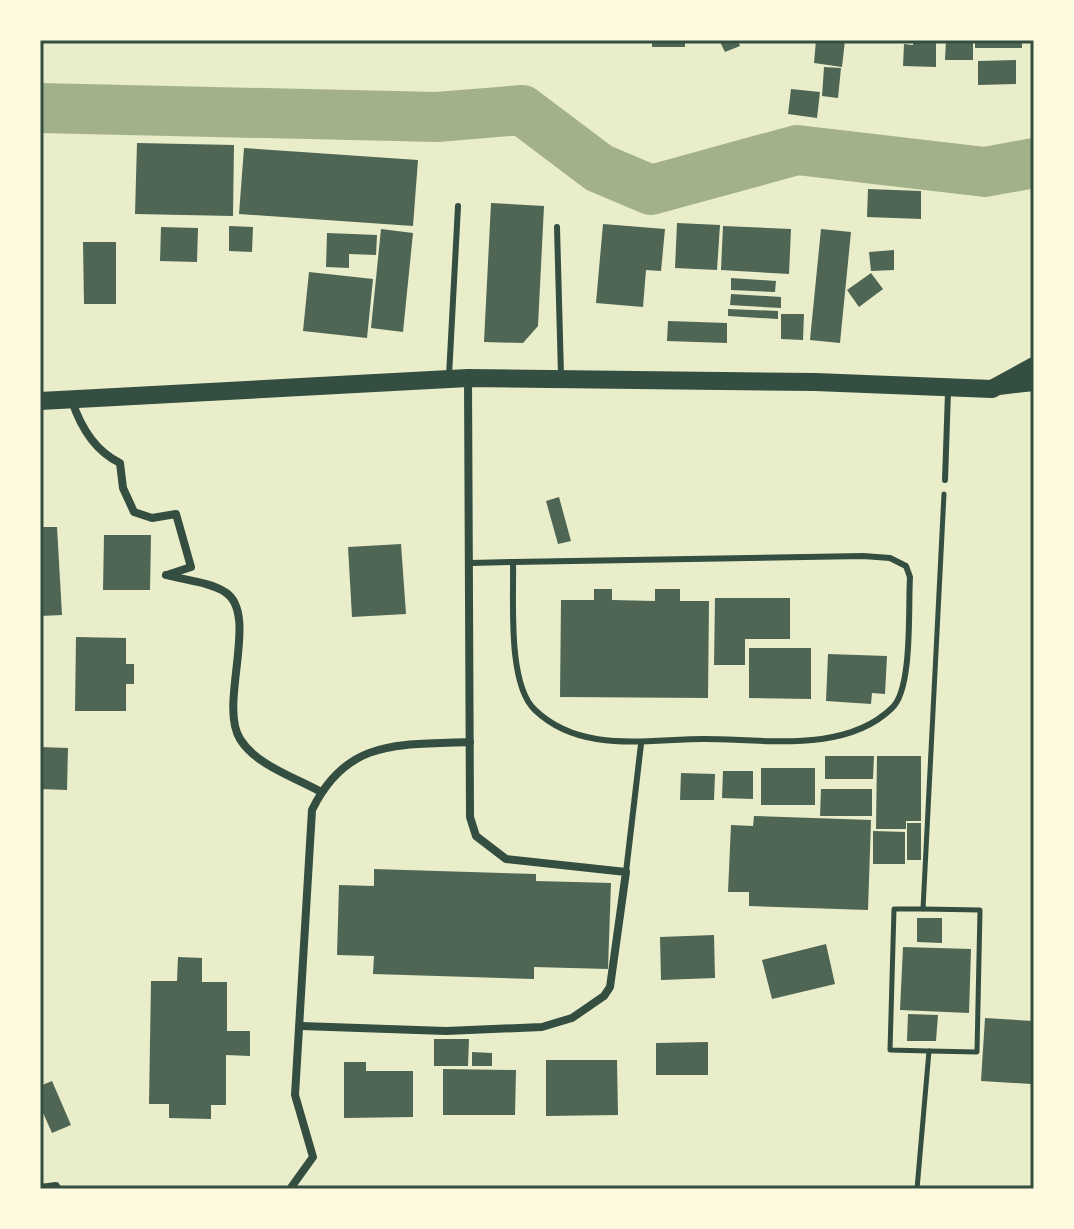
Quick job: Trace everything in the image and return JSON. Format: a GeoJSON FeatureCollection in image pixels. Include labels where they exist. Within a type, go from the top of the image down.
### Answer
{"type":"FeatureCollection","features":[{"type":"Feature","properties":{"kind":"main road"},"geometry":{"type":"LineString","coordinates":[[40,401],[468,378],[830,382],[992,389],[1034,366]]}},
{"type":"Feature","properties":{"kind":"street"},"geometry":{"type":"LineString","coordinates":[[301,1026],[446,1031],[542,1027],[572,1018],[604,996],[610,987],[626,872],[506,859],[476,836],[470,817],[468,378]]}},
{"type":"Feature","properties":{"kind":"street"},"geometry":{"type":"LineString","coordinates":[[992,389],[1034,384]]}},
{"type":"Feature","properties":{"kind":"street"},"geometry":{"type":"LineString","coordinates":[[72,401],[78,419],[102,454],[120,463],[123,488],[134,512],[152,518],[176,514],[191,567],[166,575],[223,591],[234,600],[238,615],[238,644],[232,710],[238,736],[253,756],[321,792]]}},
{"type":"Feature","properties":{"kind":"street"},"geometry":{"type":"LineString","coordinates":[[290,1189],[313,1157],[310,1138],[301,1121],[295,1095],[312,810],[321,792],[348,762],[373,750],[386,746],[470,742]]}},
{"type":"Feature","properties":{"kind":"street"},"geometry":{"type":"LineString","coordinates":[[40,1188],[56,1186],[57,1189]]}},
{"type":"Feature","properties":{"kind":"lane"},"geometry":{"type":"LineString","coordinates":[[449,379],[458,206]]}},
{"type":"Feature","properties":{"kind":"lane"},"geometry":{"type":"LineString","coordinates":[[557,227],[561,378]]}},
{"type":"Feature","properties":{"kind":"lane"},"geometry":{"type":"LineString","coordinates":[[945,480],[948,389]]}},
{"type":"Feature","properties":{"kind":"lane"},"geometry":{"type":"LineString","coordinates":[[471,563],[513,562],[863,556],[890,558],[906,566],[910,577],[903,689],[894,707],[875,720],[856,731],[823,739],[698,739],[641,744],[597,739],[560,729],[532,708],[517,672],[513,562]]}},
{"type":"Feature","properties":{"kind":"lane"},"geometry":{"type":"LineString","coordinates":[[626,872],[641,744]]}},
{"type":"Feature","properties":{"kind":"path"},"geometry":{"type":"LineString","coordinates":[[923,909],[945,480]]}},
{"type":"Feature","properties":{"kind":"path"},"geometry":{"type":"LineString","coordinates":[[894,909],[980,910],[977,1052],[929,1051],[890,1050],[894,909]]}},
{"type":"Feature","properties":{"kind":"path"},"geometry":{"type":"LineString","coordinates":[[917,1189],[929,1051]]}},
{"type":"Feature","properties":{"kind":"building"},"geometry":{"type":"Polygon","coordinates":[[[652,40],[685,40],[685,47],[652,47],[652,40]]]}},
{"type":"Feature","properties":{"kind":"building"},"geometry":{"type":"Polygon","coordinates":[[[719,40],[738,40],[740,46],[725,52],[719,40]]]}},
{"type":"Feature","properties":{"kind":"building"},"geometry":{"type":"Polygon","coordinates":[[[816,40],[845,40],[842,67],[814,63],[816,40]]]}},
{"type":"Feature","properties":{"kind":"building"},"geometry":{"type":"Polygon","coordinates":[[[913,40],[936,40],[936,67],[903,66],[904,44],[913,45],[913,40]]]}},
{"type":"Feature","properties":{"kind":"building"},"geometry":{"type":"Polygon","coordinates":[[[946,40],[973,40],[973,60],[945,60],[946,40]]]}},
{"type":"Feature","properties":{"kind":"building"},"geometry":{"type":"Polygon","coordinates":[[[975,40],[1022,40],[1022,48],[975,48],[975,40]]]}},
{"type":"Feature","properties":{"kind":"building"},"geometry":{"type":"Polygon","coordinates":[[[1016,60],[1016,84],[978,85],[978,61],[1016,60]]]}},
{"type":"Feature","properties":{"kind":"building"},"geometry":{"type":"Polygon","coordinates":[[[824,67],[841,68],[838,98],[822,96],[824,67]]]}},
{"type":"Feature","properties":{"kind":"building"},"geometry":{"type":"Polygon","coordinates":[[[791,89],[820,92],[817,118],[788,114],[791,89]]]}},
{"type":"Feature","properties":{"kind":"building"},"geometry":{"type":"Polygon","coordinates":[[[137,143],[234,145],[233,216],[135,214],[137,143]]]}},
{"type":"Feature","properties":{"kind":"building"},"geometry":{"type":"Polygon","coordinates":[[[244,148],[418,160],[413,226],[239,214],[244,148]]]}},
{"type":"Feature","properties":{"kind":"building"},"geometry":{"type":"Polygon","coordinates":[[[868,189],[921,191],[921,219],[867,217],[868,189]]]}},
{"type":"Feature","properties":{"kind":"building"},"geometry":{"type":"Polygon","coordinates":[[[491,203],[544,206],[538,326],[523,343],[484,342],[491,203]]]}},
{"type":"Feature","properties":{"kind":"building"},"geometry":{"type":"Polygon","coordinates":[[[677,223],[720,225],[717,270],[675,268],[677,223]]]}},
{"type":"Feature","properties":{"kind":"building"},"geometry":{"type":"Polygon","coordinates":[[[603,224],[665,229],[661,271],[646,270],[643,307],[596,303],[603,224]]]}},
{"type":"Feature","properties":{"kind":"building"},"geometry":{"type":"Polygon","coordinates":[[[229,226],[253,227],[252,252],[229,251],[229,226]]]}},
{"type":"Feature","properties":{"kind":"building"},"geometry":{"type":"Polygon","coordinates":[[[723,226],[791,229],[789,274],[721,270],[723,226]]]}},
{"type":"Feature","properties":{"kind":"building"},"geometry":{"type":"Polygon","coordinates":[[[161,227],[198,228],[197,262],[160,261],[161,227]]]}},
{"type":"Feature","properties":{"kind":"building"},"geometry":{"type":"Polygon","coordinates":[[[381,229],[413,233],[403,332],[371,328],[381,229]]]}},
{"type":"Feature","properties":{"kind":"building"},"geometry":{"type":"Polygon","coordinates":[[[821,229],[851,232],[840,343],[810,340],[821,229]]]}},
{"type":"Feature","properties":{"kind":"building"},"geometry":{"type":"Polygon","coordinates":[[[327,233],[377,235],[376,255],[349,254],[349,268],[326,267],[327,233]]]}},
{"type":"Feature","properties":{"kind":"building"},"geometry":{"type":"Polygon","coordinates":[[[83,242],[116,242],[116,304],[84,304],[83,242]]]}},
{"type":"Feature","properties":{"kind":"building"},"geometry":{"type":"Polygon","coordinates":[[[894,250],[894,270],[871,271],[869,252],[894,250]]]}},
{"type":"Feature","properties":{"kind":"building"},"geometry":{"type":"Polygon","coordinates":[[[309,272],[373,279],[367,338],[303,331],[309,272]]]}},
{"type":"Feature","properties":{"kind":"building"},"geometry":{"type":"Polygon","coordinates":[[[871,273],[883,289],[859,307],[847,290],[871,273]]]}},
{"type":"Feature","properties":{"kind":"building"},"geometry":{"type":"Polygon","coordinates":[[[731,278],[776,281],[775,292],[731,290],[731,278]]]}},
{"type":"Feature","properties":{"kind":"building"},"geometry":{"type":"Polygon","coordinates":[[[731,294],[781,297],[781,308],[730,305],[731,294]]]}},
{"type":"Feature","properties":{"kind":"building"},"geometry":{"type":"Polygon","coordinates":[[[728,309],[778,311],[778,319],[728,316],[728,309]]]}},
{"type":"Feature","properties":{"kind":"building"},"geometry":{"type":"Polygon","coordinates":[[[781,314],[804,314],[803,340],[781,339],[781,314]]]}},
{"type":"Feature","properties":{"kind":"building"},"geometry":{"type":"Polygon","coordinates":[[[668,321],[727,323],[727,343],[667,341],[668,321]]]}},
{"type":"Feature","properties":{"kind":"building"},"geometry":{"type":"Polygon","coordinates":[[[559,497],[571,541],[558,544],[546,501],[559,497]]]}},
{"type":"Feature","properties":{"kind":"building"},"geometry":{"type":"Polygon","coordinates":[[[40,527],[57,527],[62,615],[40,616],[40,527]]]}},
{"type":"Feature","properties":{"kind":"building"},"geometry":{"type":"Polygon","coordinates":[[[104,535],[151,535],[150,590],[103,590],[104,535]]]}},
{"type":"Feature","properties":{"kind":"building"},"geometry":{"type":"Polygon","coordinates":[[[401,544],[406,614],[352,617],[348,547],[401,544]]]}},
{"type":"Feature","properties":{"kind":"building"},"geometry":{"type":"Polygon","coordinates":[[[594,589],[612,589],[612,600],[655,601],[655,589],[680,589],[680,601],[709,601],[708,698],[560,697],[561,600],[594,600],[594,589]]]}},
{"type":"Feature","properties":{"kind":"building"},"geometry":{"type":"Polygon","coordinates":[[[715,598],[790,598],[790,639],[745,639],[745,665],[714,665],[715,598]]]}},
{"type":"Feature","properties":{"kind":"building"},"geometry":{"type":"Polygon","coordinates":[[[76,637],[126,638],[126,664],[134,664],[134,684],[126,684],[126,711],[75,711],[76,637]]]}},
{"type":"Feature","properties":{"kind":"building"},"geometry":{"type":"Polygon","coordinates":[[[749,648],[811,648],[811,699],[749,698],[749,648]]]}},
{"type":"Feature","properties":{"kind":"building"},"geometry":{"type":"Polygon","coordinates":[[[828,654],[887,656],[885,694],[872,693],[871,704],[826,701],[828,654]]]}},
{"type":"Feature","properties":{"kind":"building"},"geometry":{"type":"Polygon","coordinates":[[[40,747],[68,748],[67,790],[40,789],[40,747]]]}},
{"type":"Feature","properties":{"kind":"building"},"geometry":{"type":"Polygon","coordinates":[[[825,756],[874,756],[873,779],[825,779],[825,756]]]}},
{"type":"Feature","properties":{"kind":"building"},"geometry":{"type":"Polygon","coordinates":[[[877,756],[921,756],[921,821],[906,821],[906,829],[876,829],[877,756]]]}},
{"type":"Feature","properties":{"kind":"building"},"geometry":{"type":"Polygon","coordinates":[[[761,768],[815,768],[815,805],[761,805],[761,768]]]}},
{"type":"Feature","properties":{"kind":"building"},"geometry":{"type":"Polygon","coordinates":[[[723,771],[753,771],[753,799],[722,798],[723,771]]]}},
{"type":"Feature","properties":{"kind":"building"},"geometry":{"type":"Polygon","coordinates":[[[681,773],[715,774],[714,800],[680,800],[681,773]]]}},
{"type":"Feature","properties":{"kind":"building"},"geometry":{"type":"Polygon","coordinates":[[[821,789],[872,789],[872,816],[820,816],[821,789]]]}},
{"type":"Feature","properties":{"kind":"building"},"geometry":{"type":"Polygon","coordinates":[[[754,816],[871,820],[868,910],[749,906],[749,892],[728,892],[731,825],[753,826],[754,816]]]}},
{"type":"Feature","properties":{"kind":"building"},"geometry":{"type":"Polygon","coordinates":[[[907,823],[921,823],[921,860],[907,860],[907,823]]]}},
{"type":"Feature","properties":{"kind":"building"},"geometry":{"type":"Polygon","coordinates":[[[873,831],[905,832],[905,864],[873,864],[873,831]]]}},
{"type":"Feature","properties":{"kind":"building"},"geometry":{"type":"Polygon","coordinates":[[[374,869],[536,874],[536,881],[611,883],[608,969],[534,967],[534,979],[373,974],[374,956],[337,955],[339,885],[374,886],[374,869]]]}},
{"type":"Feature","properties":{"kind":"building"},"geometry":{"type":"Polygon","coordinates":[[[917,918],[942,918],[942,943],[917,942],[917,918]]]}},
{"type":"Feature","properties":{"kind":"building"},"geometry":{"type":"Polygon","coordinates":[[[714,935],[715,978],[661,980],[660,937],[714,935]]]}},
{"type":"Feature","properties":{"kind":"building"},"geometry":{"type":"Polygon","coordinates":[[[826,944],[835,984],[772,999],[762,960],[826,944]]]}},
{"type":"Feature","properties":{"kind":"building"},"geometry":{"type":"Polygon","coordinates":[[[903,947],[971,949],[969,1013],[900,1010],[903,947]]]}},
{"type":"Feature","properties":{"kind":"building"},"geometry":{"type":"Polygon","coordinates":[[[178,957],[202,958],[202,982],[227,982],[227,1031],[250,1031],[250,1056],[226,1055],[226,1105],[211,1105],[211,1119],[169,1118],[169,1104],[149,1104],[151,981],[177,981],[178,957]]]}},
{"type":"Feature","properties":{"kind":"building"},"geometry":{"type":"Polygon","coordinates":[[[908,1014],[938,1015],[936,1041],[907,1041],[908,1014]]]}},
{"type":"Feature","properties":{"kind":"building"},"geometry":{"type":"Polygon","coordinates":[[[985,1018],[1034,1021],[1031,1084],[981,1081],[985,1018]]]}},
{"type":"Feature","properties":{"kind":"building"},"geometry":{"type":"Polygon","coordinates":[[[434,1039],[469,1039],[468,1066],[434,1066],[434,1039]]]}},
{"type":"Feature","properties":{"kind":"building"},"geometry":{"type":"Polygon","coordinates":[[[708,1042],[708,1075],[656,1075],[656,1043],[708,1042]]]}},
{"type":"Feature","properties":{"kind":"building"},"geometry":{"type":"Polygon","coordinates":[[[472,1052],[492,1053],[492,1066],[472,1066],[472,1052]]]}},
{"type":"Feature","properties":{"kind":"building"},"geometry":{"type":"Polygon","coordinates":[[[546,1060],[617,1060],[618,1115],[546,1116],[546,1060]]]}},
{"type":"Feature","properties":{"kind":"building"},"geometry":{"type":"Polygon","coordinates":[[[344,1062],[366,1062],[366,1071],[413,1071],[413,1117],[344,1118],[344,1062]]]}},
{"type":"Feature","properties":{"kind":"building"},"geometry":{"type":"Polygon","coordinates":[[[443,1069],[516,1070],[515,1115],[443,1115],[443,1069]]]}},
{"type":"Feature","properties":{"kind":"building"},"geometry":{"type":"Polygon","coordinates":[[[52,1081],[71,1125],[52,1133],[40,1106],[40,1086],[52,1081]]]}},
{"type":"Feature","properties":{"kind":"waterway"},"geometry":{"type":"LineString","coordinates":[[40,108],[437,117],[522,110],[599,168],[651,190],[797,150],[985,172],[1034,163]]}}]}
